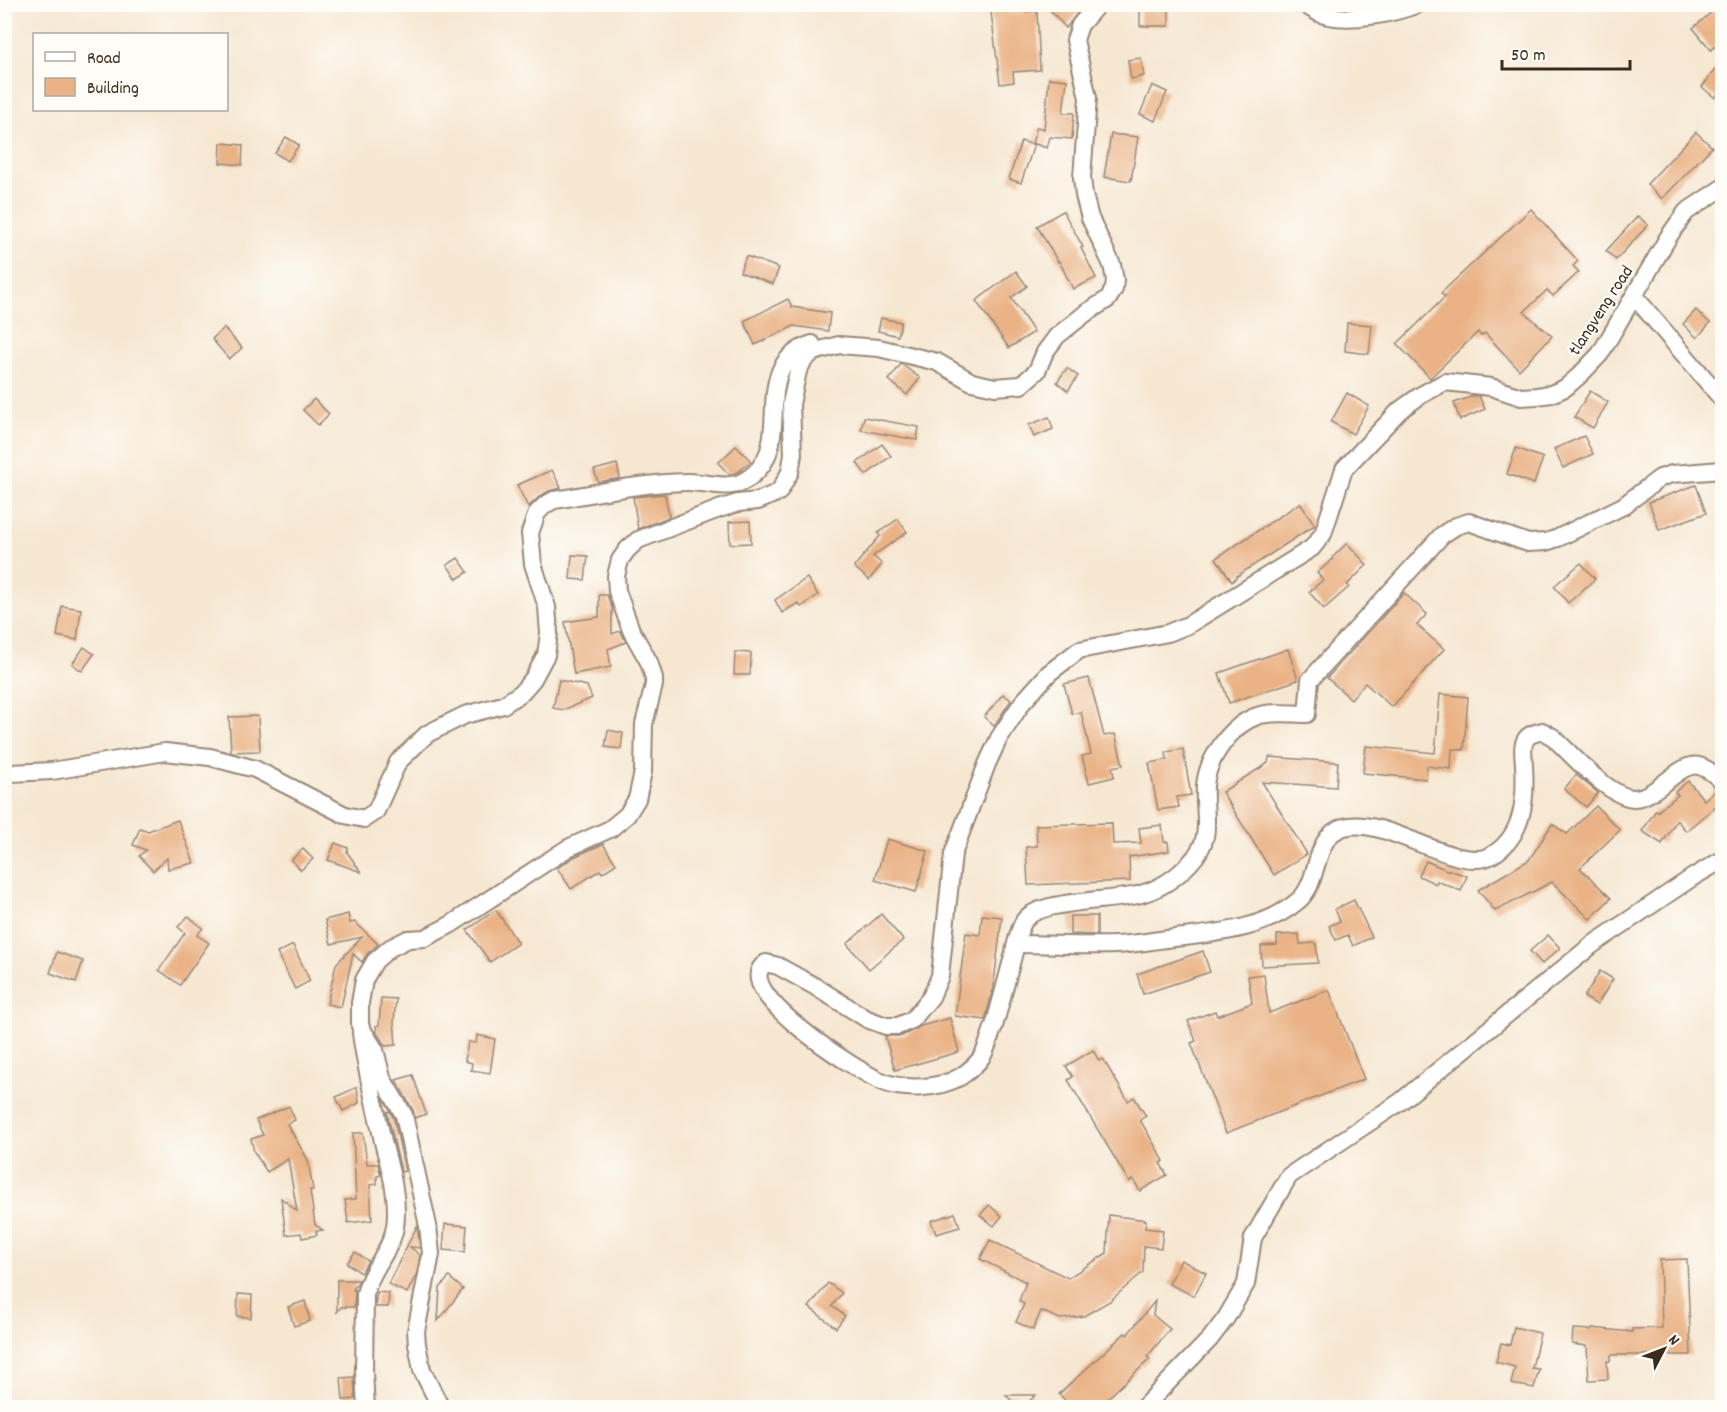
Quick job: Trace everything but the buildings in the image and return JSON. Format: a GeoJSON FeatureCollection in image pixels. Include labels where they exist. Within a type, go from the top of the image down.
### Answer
{"type":"FeatureCollection","features":[{"type":"Feature","properties":{"kind":"street"},"geometry":{"type":"LineString","coordinates":[[4,771],[10,773],[52,771],[165,752],[210,757],[255,769],[345,815],[364,819],[376,811],[398,762],[427,734],[465,715],[503,705],[521,693],[533,679],[546,656],[549,633],[547,608],[533,564],[530,543],[532,523],[544,505],[554,500],[663,483],[692,482],[733,486],[744,482],[762,466],[768,456],[778,373],[801,348],[813,344],[879,348],[937,362],[972,382],[995,387],[1020,385],[1037,371],[1045,352],[1057,336],[1108,299],[1114,289],[1113,265],[1090,218],[1082,177],[1088,98],[1075,40],[1080,25],[1098,4]]}},
{"type":"Feature","properties":{"kind":"street"},"geometry":{"type":"LineString","coordinates":[[1304,4],[1323,15],[1349,19],[1402,10],[1418,4]]}},
{"type":"Feature","properties":{"kind":"street","name":"tlangveng road"},"geometry":{"type":"LineString","coordinates":[[1016,944],[1005,991],[983,1055],[974,1067],[960,1076],[947,1083],[930,1087],[915,1088],[882,1082],[852,1065],[802,1030],[773,1005],[761,988],[758,975],[761,967],[766,963],[778,966],[867,1019],[892,1026],[912,1020],[931,997],[940,976],[952,854],[987,764],[999,738],[1022,703],[1049,673],[1079,650],[1168,633],[1188,625],[1312,548],[1323,534],[1344,469],[1400,410],[1421,395],[1445,382],[1491,387],[1521,397],[1551,394],[1572,382],[1600,354],[1669,236],[1686,212],[1722,188]]}},
{"type":"Feature","properties":{"kind":"street"},"geometry":{"type":"LineString","coordinates":[[1635,297],[1722,399]]}},
{"type":"Feature","properties":{"kind":"street"},"geometry":{"type":"LineString","coordinates":[[366,1407],[365,1294],[368,1281],[391,1239],[395,1227],[396,1202],[364,1060],[360,1003],[364,981],[375,961],[390,948],[408,939],[425,938],[450,925],[568,848],[610,829],[627,815],[637,799],[643,772],[644,724],[654,678],[649,662],[631,630],[617,591],[616,576],[620,560],[627,549],[638,540],[719,509],[738,503],[758,501],[779,492],[790,472],[793,455],[791,405],[798,371],[804,360],[813,352],[839,345]]}},
{"type":"Feature","properties":{"kind":"street"},"geometry":{"type":"LineString","coordinates":[[1722,470],[1666,476],[1623,506],[1546,542],[1528,543],[1469,522],[1456,526],[1442,535],[1310,680],[1307,714],[1257,716],[1234,730],[1222,745],[1210,767],[1205,786],[1208,827],[1204,842],[1186,867],[1162,885],[1143,894],[1127,898],[1066,904],[1033,913],[1025,919],[1016,944],[1117,945],[1230,931],[1268,920],[1284,912],[1301,898],[1313,878],[1324,842],[1332,832],[1345,826],[1359,825],[1386,831],[1464,858],[1479,859],[1492,855],[1504,845],[1514,831],[1524,808],[1526,789],[1523,746],[1530,735],[1542,731],[1553,737],[1615,792],[1633,798],[1641,797],[1657,789],[1693,765],[1700,766],[1722,781]]}},
{"type":"Feature","properties":{"kind":"street"},"geometry":{"type":"LineString","coordinates":[[1143,1407],[1210,1339],[1226,1318],[1246,1284],[1252,1238],[1289,1176],[1400,1102],[1592,945],[1722,860]]}},
{"type":"Feature","properties":{"kind":"street"},"geometry":{"type":"LineString","coordinates":[[360,1026],[375,1050],[382,1078],[404,1115],[428,1226],[431,1254],[416,1331],[422,1370],[441,1407]]}}]}
